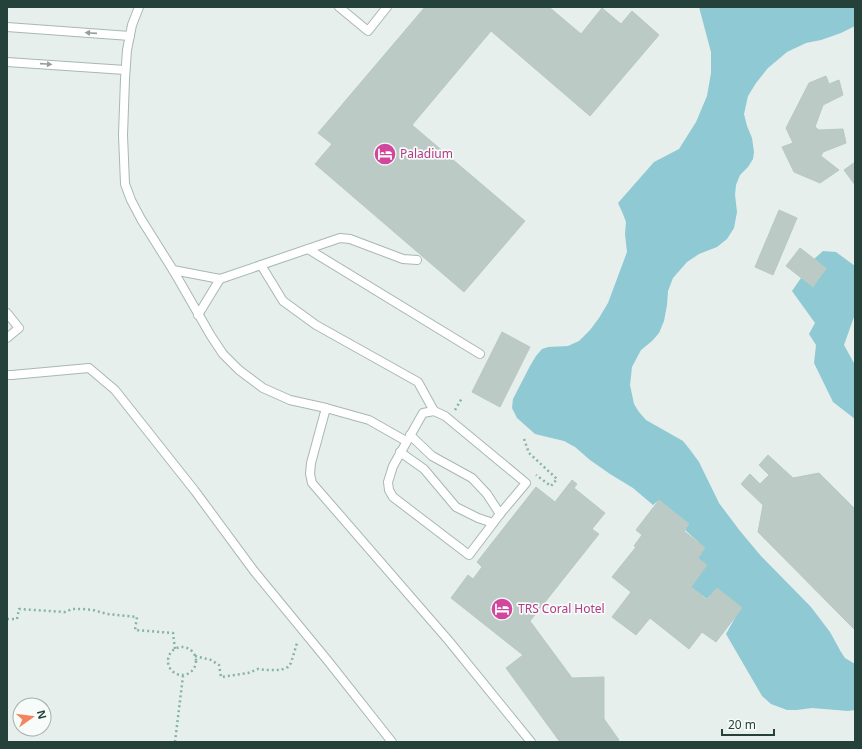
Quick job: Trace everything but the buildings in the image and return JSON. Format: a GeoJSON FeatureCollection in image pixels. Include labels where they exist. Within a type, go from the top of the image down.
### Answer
{"type":"FeatureCollection","features":[{"type":"Feature","properties":{"kind":"lane"},"geometry":{"type":"LineString","coordinates":[[139,7],[132,25],[127,50],[123,135],[125,184],[141,219],[223,354],[239,370],[263,388],[290,400],[370,420],[408,438],[432,456],[472,478],[487,494],[500,514]]}},
{"type":"Feature","properties":{"kind":"lane"},"geometry":{"type":"LineString","coordinates":[[339,7],[368,31],[388,7]]}},
{"type":"Feature","properties":{"kind":"lane"},"geometry":{"type":"LineString","coordinates":[[7,27],[130,36]]}},
{"type":"Feature","properties":{"kind":"lane"},"geometry":{"type":"LineString","coordinates":[[7,62],[126,70]]}},
{"type":"Feature","properties":{"kind":"lane"},"geometry":{"type":"LineString","coordinates":[[173,270],[220,279],[340,238],[350,238],[403,259],[417,260]]}},
{"type":"Feature","properties":{"kind":"lane"},"geometry":{"type":"LineString","coordinates":[[308,249],[480,354]]}},
{"type":"Feature","properties":{"kind":"lane"},"geometry":{"type":"LineString","coordinates":[[261,265],[283,301],[316,325],[418,382],[434,411]]}},
{"type":"Feature","properties":{"kind":"lane"},"geometry":{"type":"LineString","coordinates":[[198,315],[220,279]]}},
{"type":"Feature","properties":{"kind":"lane"},"geometry":{"type":"LineString","coordinates":[[7,313],[19,328],[7,338]]}},
{"type":"Feature","properties":{"kind":"lane"},"geometry":{"type":"LineString","coordinates":[[7,375],[89,368],[115,390],[195,491],[254,571],[392,742]]}},
{"type":"Feature","properties":{"kind":"lane"},"geometry":{"type":"LineString","coordinates":[[326,408],[311,463],[310,474],[312,483],[449,641],[531,742]]}},
{"type":"Feature","properties":{"kind":"lane"},"geometry":{"type":"LineString","coordinates":[[434,411],[445,416],[526,483],[469,555],[393,497],[389,490],[388,482],[393,466],[400,452],[423,413],[434,411]]}},
{"type":"Feature","properties":{"kind":"lane"},"geometry":{"type":"LineString","coordinates":[[400,452],[424,469],[456,507],[478,518],[493,523]]}},
{"type":"Feature","properties":{"kind":"path"},"geometry":{"type":"LineString","coordinates":[[460,415],[454,410],[462,398]]}},
{"type":"Feature","properties":{"kind":"path"},"geometry":{"type":"LineString","coordinates":[[524,439],[528,453],[557,479],[550,486],[532,472]]}},
{"type":"Feature","properties":{"kind":"path"},"geometry":{"type":"LineString","coordinates":[[7,619],[17,619],[19,609],[65,612],[72,609],[82,609],[107,614],[137,617],[135,630],[173,632],[175,649]]}},
{"type":"Feature","properties":{"kind":"path"},"geometry":{"type":"LineString","coordinates":[[195,656],[211,660],[219,665],[221,677],[248,673],[258,669],[281,670],[288,667],[291,663],[298,637],[302,630]]}},
{"type":"Feature","properties":{"kind":"path"},"geometry":{"type":"LineString","coordinates":[[180,647],[189,649],[195,656],[196,660],[194,669],[187,675],[178,675],[170,670],[168,660],[171,652],[175,649],[180,647]]}},
{"type":"Feature","properties":{"kind":"path"},"geometry":{"type":"LineString","coordinates":[[175,742],[183,676]]}},
{"type":"Feature","properties":{"kind":"water"},"geometry":{"type":"Polygon","coordinates":[[[699,7],[855,7],[855,26],[821,40],[806,43],[787,52],[768,68],[748,96],[744,114],[752,138],[754,152],[753,159],[740,175],[736,185],[735,195],[737,212],[734,228],[727,239],[717,247],[699,254],[687,262],[673,278],[668,291],[664,321],[659,333],[641,350],[632,367],[630,385],[634,404],[639,412],[646,420],[683,441],[699,462],[719,503],[740,531],[761,556],[811,607],[830,632],[845,658],[855,664],[855,710],[848,711],[812,708],[787,710],[771,704],[762,696],[726,634],[741,607],[717,588],[707,599],[691,587],[707,565],[697,558],[705,548],[685,530],[689,524],[659,500],[653,505],[633,488],[590,460],[575,447],[564,441],[535,434],[517,418],[512,408],[513,399],[530,366],[542,349],[548,347],[568,346],[579,341],[599,318],[608,303],[627,252],[625,234],[626,222],[618,203],[654,162],[679,149],[696,122],[707,96],[711,73],[711,52],[699,7]]]}},
{"type":"Feature","properties":{"kind":"water"},"geometry":{"type":"Polygon","coordinates":[[[823,251],[836,252],[855,266],[855,314],[844,345],[855,365],[855,419],[833,402],[814,363],[816,345],[809,334],[815,323],[792,291],[801,278],[813,286],[826,269],[814,259],[823,251]]]}},
{"type":"Feature","properties":{"kind":"place","name":"Paladium"},"geometry":{"type":"Point","coordinates":[385,154]}},
{"type":"Feature","properties":{"kind":"place","name":"TRS Coral Hotel"},"geometry":{"type":"Point","coordinates":[502,609]}}]}
